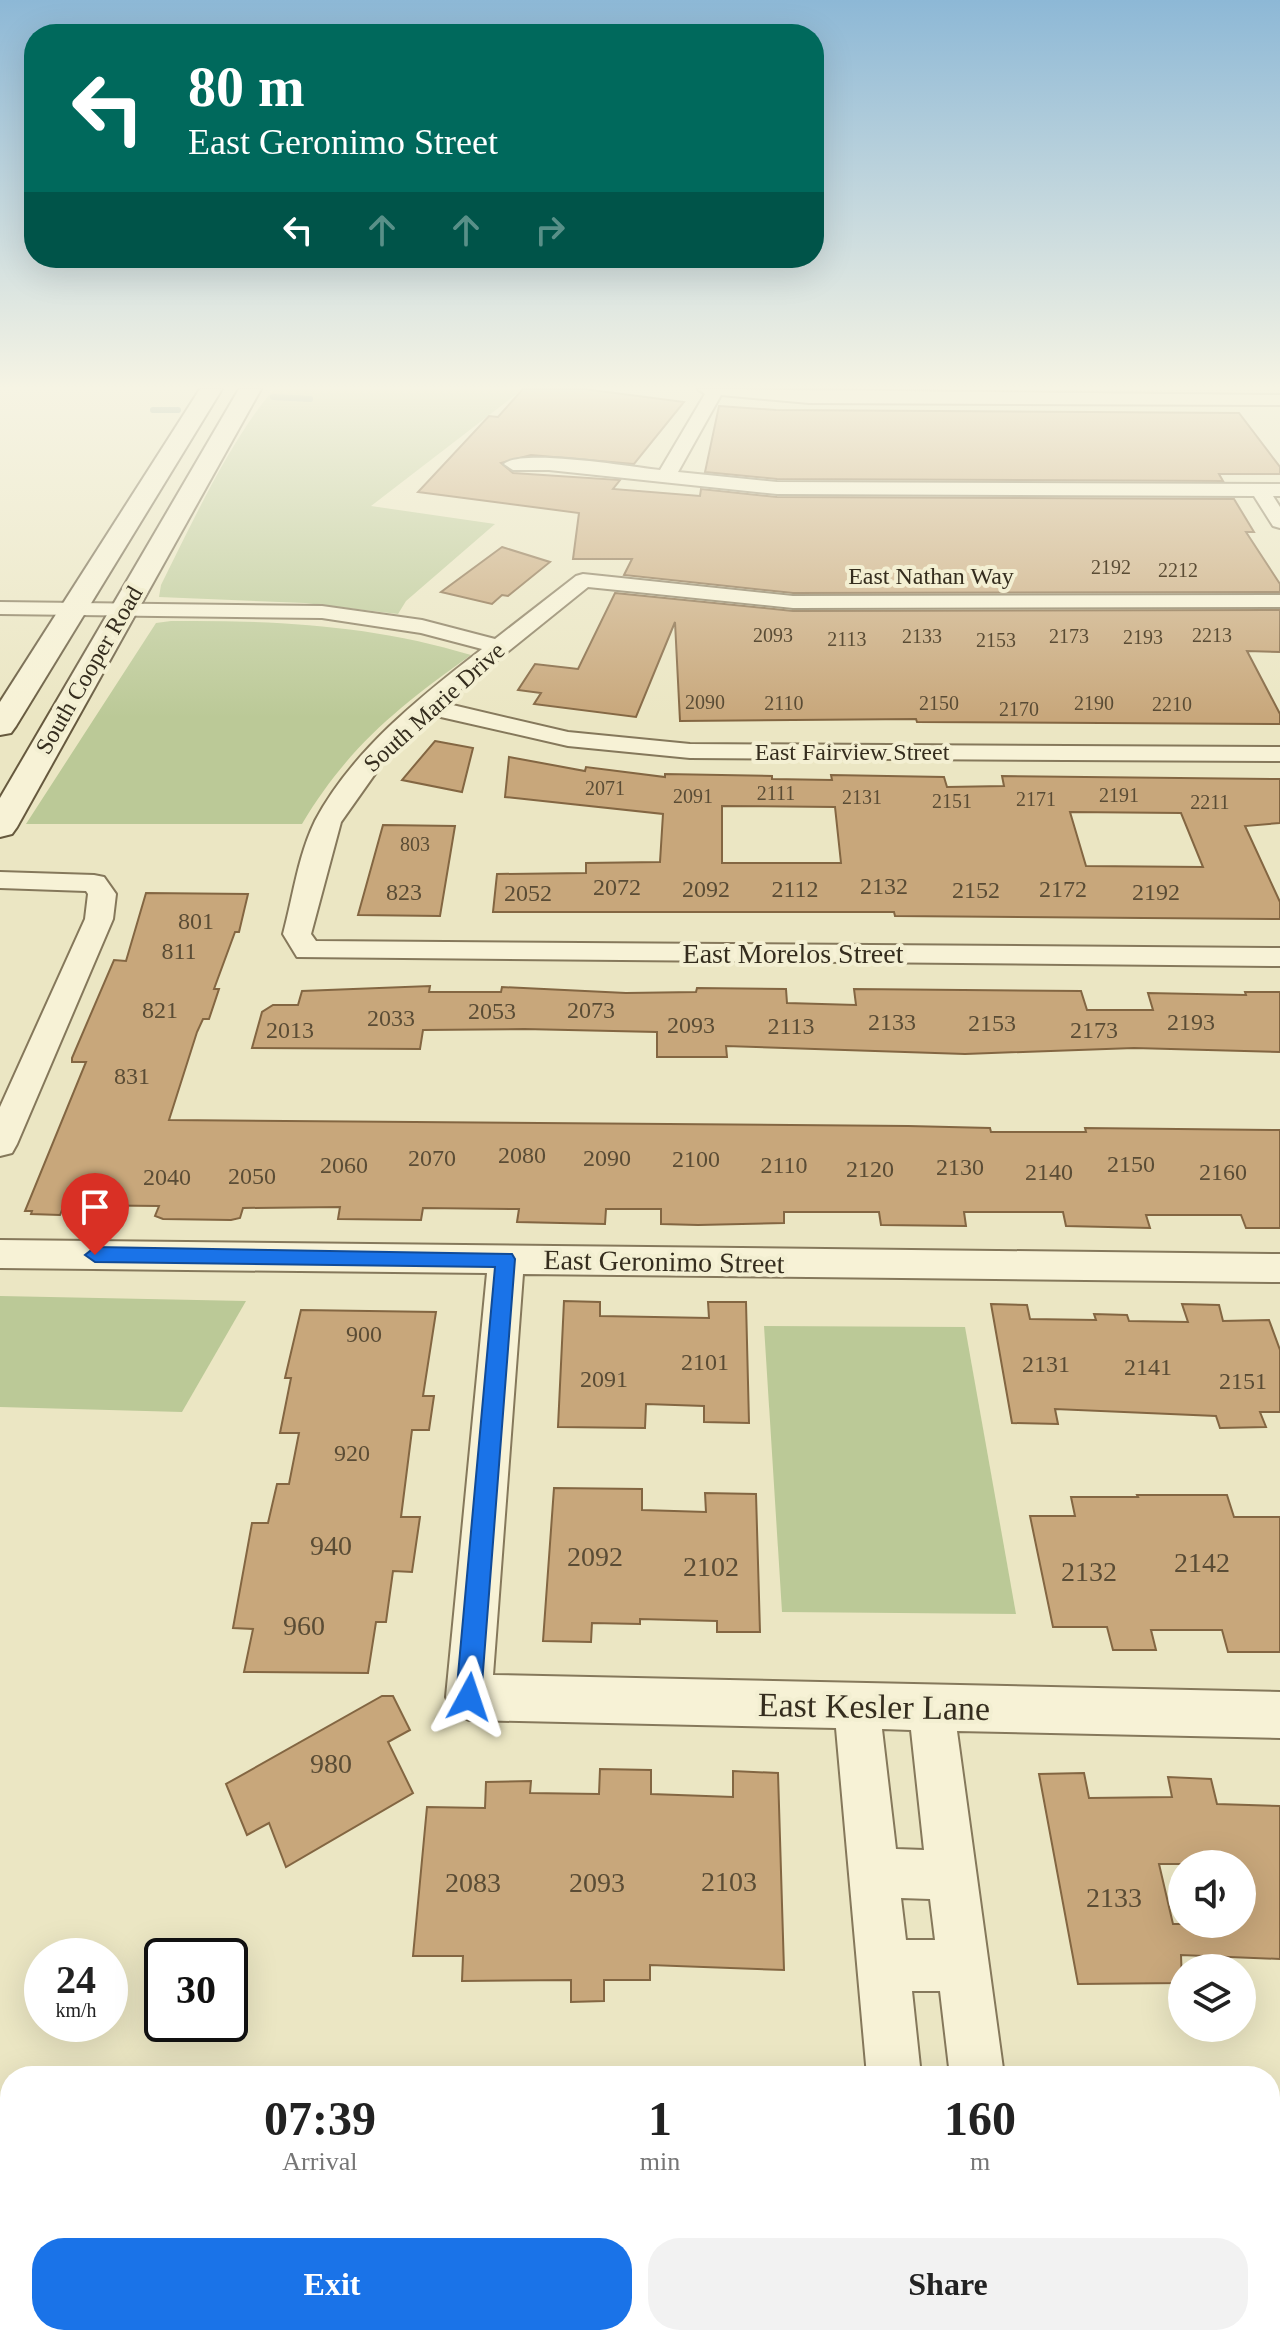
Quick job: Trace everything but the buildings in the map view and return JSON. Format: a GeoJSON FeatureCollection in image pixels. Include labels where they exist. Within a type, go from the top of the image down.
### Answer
{"type":"FeatureCollection","features":[{"type":"Feature","properties":{"kind":"main road","name":"South Cooper Road"},"geometry":{"type":"LineString","coordinates":[[0,726],[142,498]]}},
{"type":"Feature","properties":{"kind":"main road","name":"South Cooper Road"},"geometry":{"type":"LineString","coordinates":[[0,827],[187,498]]}},
{"type":"Feature","properties":{"kind":"street"},"geometry":{"type":"LineString","coordinates":[[1265,498],[1280,522]]}},
{"type":"Feature","properties":{"kind":"street","name":"East Nathan Way"},"geometry":{"type":"LineString","coordinates":[[583,580],[793,602],[1280,601]]}},
{"type":"Feature","properties":{"kind":"street","name":"South Marie Drive"},"geometry":{"type":"LineString","coordinates":[[307,950],[297,934],[328,822],[362,769],[429,707],[583,580]]}},
{"type":"Feature","properties":{"kind":"street"},"geometry":{"type":"LineString","coordinates":[[0,608],[322,612],[422,627],[500,647]]}},
{"type":"Feature","properties":{"kind":"street","name":"East Fairview Street"},"geometry":{"type":"LineString","coordinates":[[429,707],[568,739],[690,751],[1280,754]]}},
{"type":"Feature","properties":{"kind":"street"},"geometry":{"type":"LineString","coordinates":[[0,880],[94,883],[102,894],[99,919],[0,1144]]}},
{"type":"Feature","properties":{"kind":"street","name":"East Morelos Street"},"geometry":{"type":"LineString","coordinates":[[307,950],[1280,957]]}},
{"type":"Feature","properties":{"kind":"street","name":"East Geronimo Street"},"geometry":{"type":"LineString","coordinates":[[0,1254],[1280,1268]]}},
{"type":"Feature","properties":{"kind":"street","name":"East Kesler Lane"},"geometry":{"type":"LineString","coordinates":[[506,1259],[469,1697],[1280,1715]]}},
{"type":"Feature","properties":{"kind":"street"},"geometry":{"type":"LineString","coordinates":[[857,1706],[893,2066]]}},
{"type":"Feature","properties":{"kind":"street"},"geometry":{"type":"LineString","coordinates":[[931,1707],[976,2066]]}},
{"type":"Feature","properties":{"kind":"street"},"geometry":{"type":"LineString","coordinates":[[874,1873],[951,1875]]}},
{"type":"Feature","properties":{"kind":"street"},"geometry":{"type":"LineString","coordinates":[[883,1965],[963,1966]]}},
{"type":"Feature","properties":{"kind":"green space"},"geometry":{"type":"Polygon","coordinates":[[[205,498],[381,498],[371,506],[495,524],[406,601],[398,614],[305,603],[159,597],[161,585],[205,498]]]}},
{"type":"Feature","properties":{"kind":"green space"},"geometry":{"type":"Polygon","coordinates":[[[156,623],[322,626],[397,637],[471,655],[398,711],[356,750],[302,824],[26,824],[156,623]]]}},
{"type":"Feature","properties":{"kind":"green space"},"geometry":{"type":"Polygon","coordinates":[[[0,1296],[246,1301],[182,1412],[0,1407],[0,1296]]]}},
{"type":"Feature","properties":{"kind":"green space"},"geometry":{"type":"Polygon","coordinates":[[[764,1326],[965,1327],[1016,1614],[782,1612],[764,1326]]]}},
{"type":"Feature","properties":{"kind":"route"},"geometry":{"type":"LineString","coordinates":[[95,1255],[506,1259],[469,1697]]}}]}
